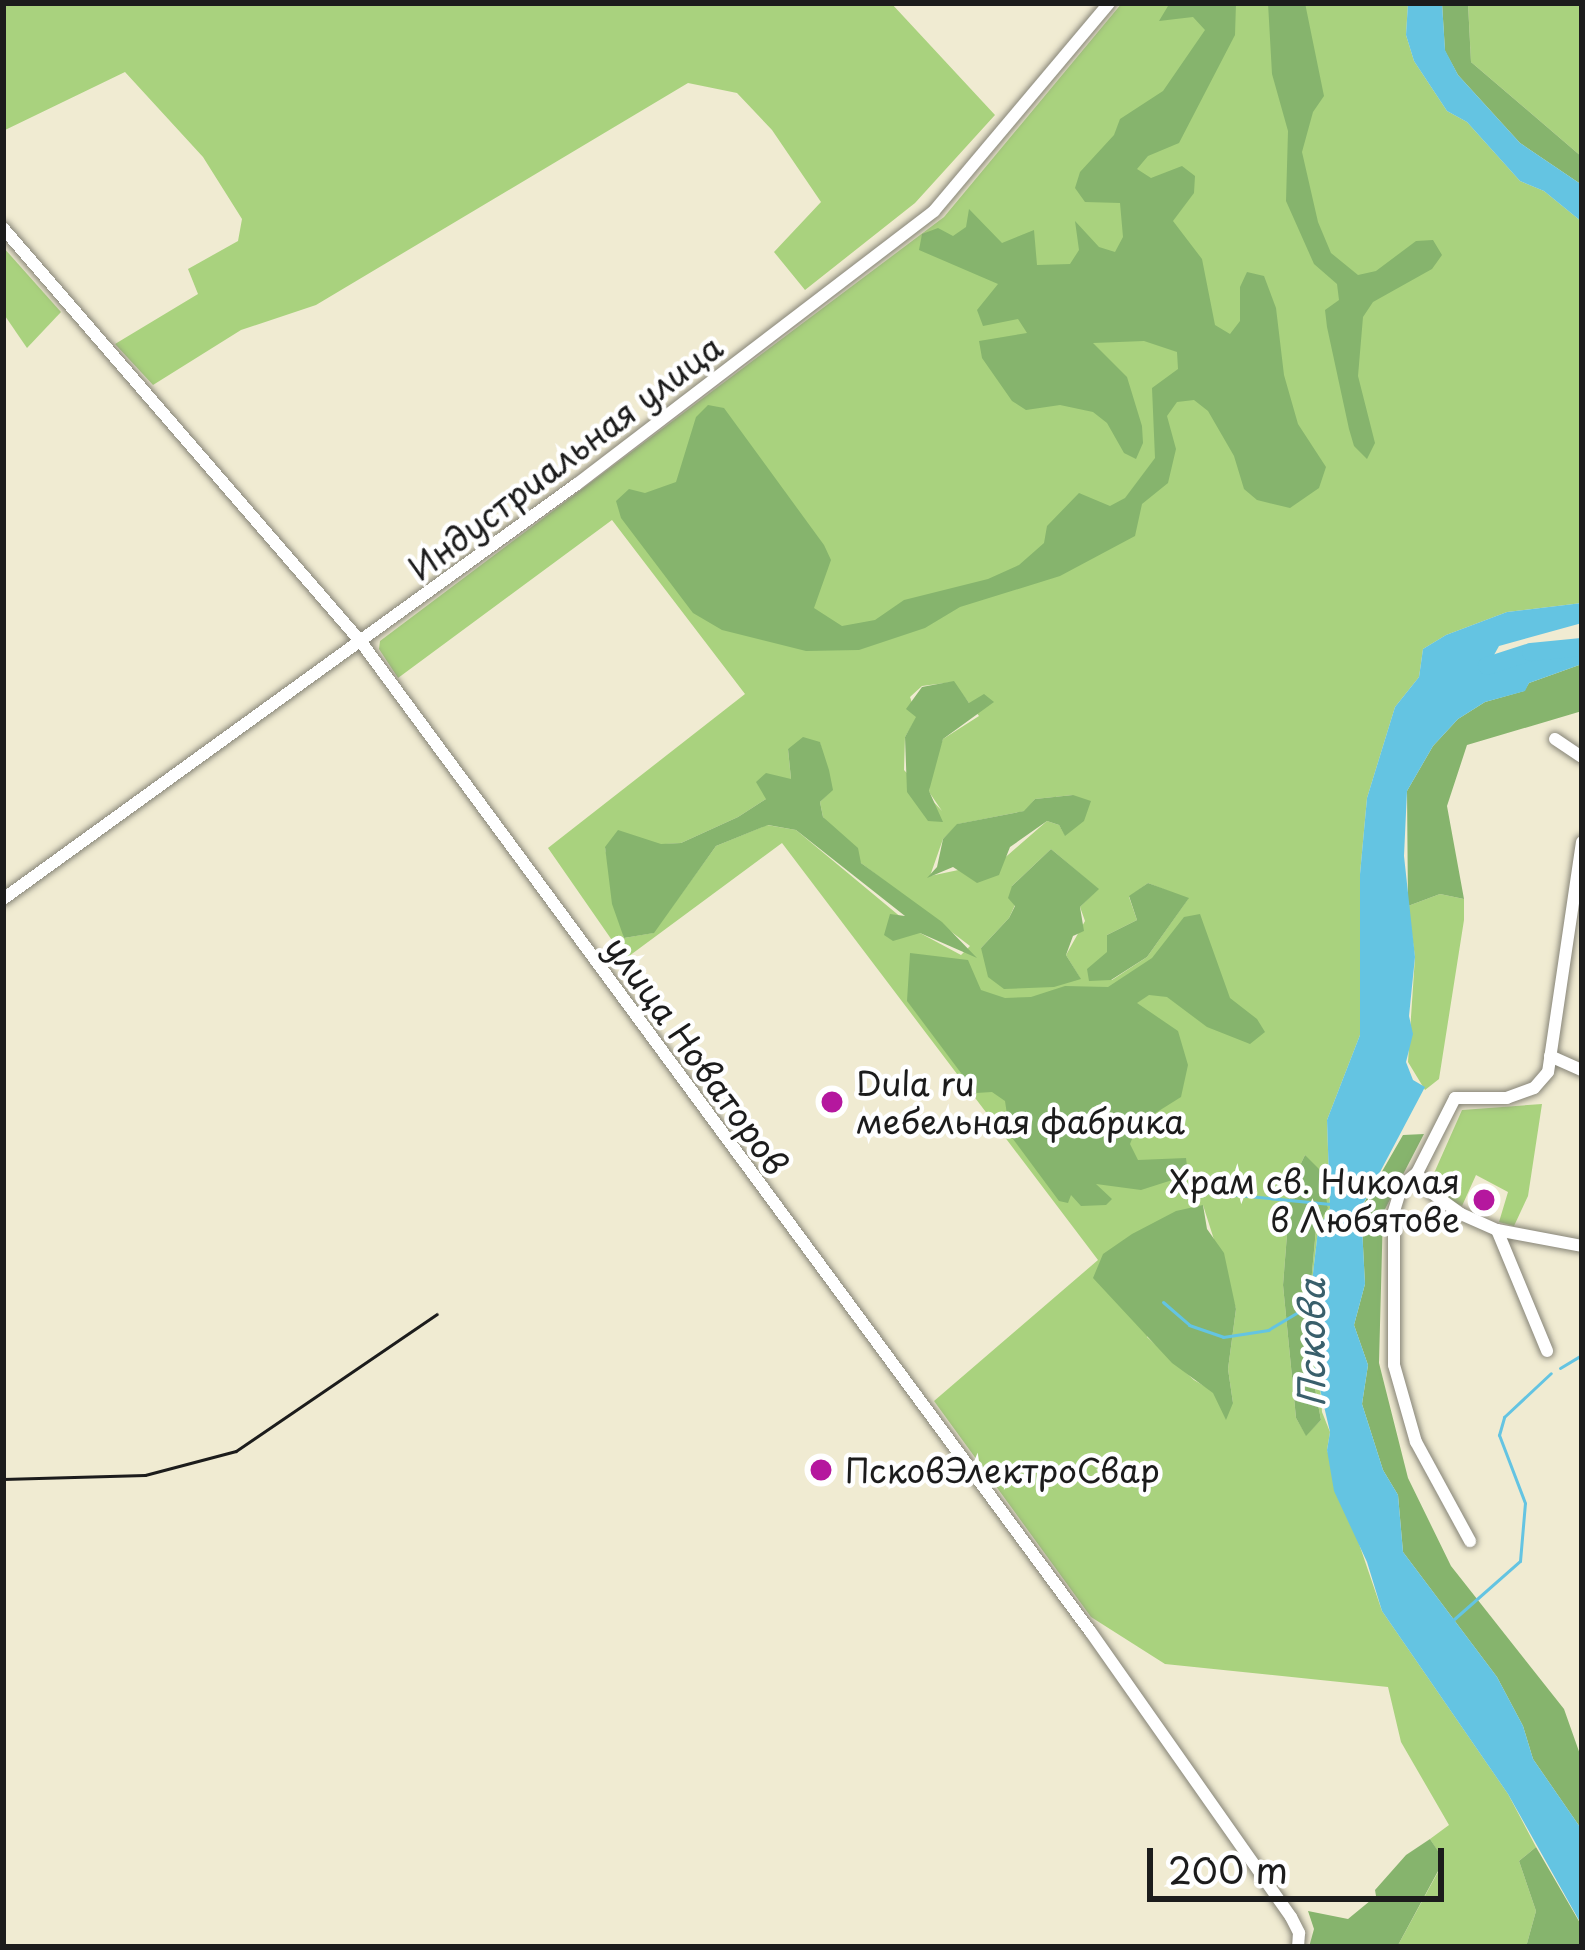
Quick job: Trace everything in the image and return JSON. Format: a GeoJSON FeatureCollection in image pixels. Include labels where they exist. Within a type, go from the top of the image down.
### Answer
{"type":"FeatureCollection","features":[{"type":"Feature","properties":{"kind":"street","name":"Индустриальная улица"},"geometry":{"type":"LineString","coordinates":[[3,899],[361,642],[934,212],[1109,3]]}},
{"type":"Feature","properties":{"kind":"street","name":"улица Новаторов"},"geometry":{"type":"LineString","coordinates":[[3,228],[361,642],[1090,1631],[1291,1917],[1299,1933],[1298,1947]]}},
{"type":"Feature","properties":{"kind":"street"},"geometry":{"type":"LineString","coordinates":[[1555,739],[1582,757]]}},
{"type":"Feature","properties":{"kind":"street"},"geometry":{"type":"LineString","coordinates":[[1470,1541],[1415,1442],[1394,1365],[1394,1212],[1402,1185],[1417,1173],[1455,1098],[1479,1102],[1526,1092],[1548,1072],[1582,842]]}},
{"type":"Feature","properties":{"kind":"street"},"geometry":{"type":"LineString","coordinates":[[1550,1056],[1582,1070]]}},
{"type":"Feature","properties":{"kind":"street"},"geometry":{"type":"LineString","coordinates":[[1417,1173],[1442,1202],[1497,1230],[1582,1246]]}},
{"type":"Feature","properties":{"kind":"street"},"geometry":{"type":"LineString","coordinates":[[1497,1230],[1547,1351]]}},
{"type":"Feature","properties":{"kind":"green space"},"geometry":{"type":"Polygon","coordinates":[[[3,3],[891,3],[995,115],[915,203],[805,290],[774,252],[821,202],[772,130],[737,93],[688,83],[316,305],[241,330],[153,385],[115,344],[198,294],[188,269],[238,241],[242,219],[203,157],[125,72],[3,131],[3,3]]]}},
{"type":"Feature","properties":{"kind":"green space"},"geometry":{"type":"Polygon","coordinates":[[[1122,3],[1408,3],[1406,35],[1414,61],[1447,111],[1467,122],[1520,181],[1544,191],[1582,222],[1582,603],[1507,612],[1446,635],[1423,649],[1419,677],[1395,707],[1367,798],[1360,874],[1360,1035],[1327,1120],[1330,1208],[1318,1230],[1312,1282],[1322,1412],[1330,1432],[1327,1450],[1382,1611],[1508,1794],[1536,1847],[1519,1861],[1536,1911],[1526,1947],[1397,1947],[1444,1861],[1430,1839],[1449,1825],[1401,1742],[1388,1687],[1165,1664],[1091,1617],[934,1401],[1098,1260],[782,843],[625,959],[548,848],[745,694],[612,520],[398,678],[379,649],[380,641],[944,217],[1122,3]],[[953,682],[922,686],[910,697],[917,717],[905,737],[904,770],[942,811],[929,792],[931,769],[943,739],[979,716],[953,682]],[[820,743],[788,749],[791,779],[782,780],[766,799],[738,817],[681,843],[605,848],[624,938],[653,933],[716,846],[767,825],[796,830],[920,933],[961,955],[970,946],[861,863],[823,817],[820,802],[832,790],[820,743]],[[1073,795],[1035,799],[1025,811],[958,824],[943,839],[930,876],[1001,861],[1047,821],[1059,825],[1065,835],[1073,795]],[[1051,849],[1012,886],[1015,905],[981,948],[1080,978],[1066,955],[1085,921],[1080,907],[1098,889],[1051,849]],[[1148,883],[1129,897],[1137,920],[1107,935],[1108,952],[1099,961],[1102,977],[1112,980],[1147,957],[1188,899],[1148,883]],[[1305,1155],[1291,1184],[1283,1285],[1296,1418],[1306,1435],[1321,1420],[1311,1367],[1309,1305],[1316,1229],[1328,1207],[1305,1155]],[[1203,1205],[1147,1337],[1194,1380],[1233,1403],[1228,1369],[1236,1309],[1203,1205]]]}},
{"type":"Feature","properties":{"kind":"green space"},"geometry":{"type":"Polygon","coordinates":[[[1236,3],[1235,35],[1179,143],[1148,156],[1137,169],[1151,178],[1182,166],[1195,176],[1194,193],[1173,221],[1202,259],[1215,325],[1230,334],[1240,321],[1240,287],[1247,272],[1264,276],[1276,308],[1284,375],[1298,424],[1326,467],[1319,488],[1290,508],[1257,500],[1244,489],[1234,456],[1208,411],[1194,400],[1177,402],[1167,416],[1176,449],[1168,483],[1142,504],[1135,536],[1060,576],[960,607],[925,628],[859,650],[806,651],[722,630],[693,613],[621,518],[616,501],[629,489],[645,493],[676,482],[696,417],[708,405],[724,408],[824,545],[831,560],[814,608],[842,626],[875,620],[904,600],[988,579],[1019,565],[1044,543],[1047,526],[1079,493],[1110,506],[1125,498],[1155,458],[1152,388],[1178,369],[1177,352],[1144,341],[1093,343],[1127,377],[1142,426],[1143,443],[1136,459],[1124,453],[1107,423],[1093,412],[1060,405],[1026,410],[1012,401],[982,358],[979,341],[1027,333],[1018,319],[983,326],[977,310],[998,284],[919,250],[922,234],[938,228],[953,236],[966,227],[969,209],[1002,243],[1034,230],[1037,265],[1070,264],[1079,250],[1075,221],[1099,247],[1115,252],[1123,237],[1120,203],[1085,202],[1075,188],[1080,172],[1114,135],[1120,119],[1163,91],[1205,30],[1193,17],[1159,21],[1168,6],[1236,3]]]}},
{"type":"Feature","properties":{"kind":"green space"},"geometry":{"type":"Polygon","coordinates":[[[1268,3],[1305,3],[1324,96],[1313,112],[1302,152],[1318,222],[1331,253],[1358,275],[1376,271],[1416,241],[1433,240],[1442,255],[1432,269],[1373,302],[1363,317],[1358,376],[1375,443],[1367,459],[1354,446],[1327,327],[1325,310],[1339,300],[1337,284],[1314,264],[1286,201],[1288,131],[1272,74],[1268,3]]]}},
{"type":"Feature","properties":{"kind":"green space"},"geometry":{"type":"Polygon","coordinates":[[[1442,3],[1468,3],[1471,62],[1582,157],[1582,185],[1520,143],[1458,75],[1445,51],[1442,3]]]}},
{"type":"Feature","properties":{"kind":"green space"},"geometry":{"type":"Polygon","coordinates":[[[1468,3],[1582,3],[1582,157],[1471,62],[1468,3]]]}},
{"type":"Feature","properties":{"kind":"green space"},"geometry":{"type":"Polygon","coordinates":[[[3,247],[61,312],[27,348],[3,313],[3,247]]]}},
{"type":"Feature","properties":{"kind":"green space"},"geometry":{"type":"Polygon","coordinates":[[[1582,664],[1582,711],[1467,745],[1447,806],[1464,899],[1440,894],[1408,906],[1407,791],[1433,746],[1458,719],[1485,702],[1524,691],[1529,683],[1582,664]]]}},
{"type":"Feature","properties":{"kind":"green space"},"geometry":{"type":"Polygon","coordinates":[[[954,681],[969,703],[984,694],[994,702],[943,739],[929,791],[943,822],[928,821],[907,792],[905,737],[916,717],[906,709],[922,687],[954,681]]]}},
{"type":"Feature","properties":{"kind":"green space"},"geometry":{"type":"Polygon","coordinates":[[[803,737],[820,742],[829,770],[833,790],[820,802],[823,817],[858,848],[861,863],[942,922],[977,958],[920,933],[893,941],[884,935],[890,914],[905,916],[796,830],[768,825],[716,846],[654,933],[624,938],[612,904],[605,847],[618,830],[661,844],[681,843],[738,817],[766,799],[756,782],[766,773],[791,779],[788,749],[803,737]]]}},
{"type":"Feature","properties":{"kind":"green space"},"geometry":{"type":"Polygon","coordinates":[[[1073,795],[1091,801],[1084,821],[1065,836],[1059,825],[1047,821],[1010,847],[999,875],[977,883],[953,867],[927,878],[937,867],[943,839],[957,824],[1024,811],[1035,799],[1073,795]]]}},
{"type":"Feature","properties":{"kind":"green space"},"geometry":{"type":"Polygon","coordinates":[[[1051,849],[1099,889],[1080,907],[1084,931],[1073,936],[1066,955],[1081,979],[1054,987],[1004,989],[988,977],[981,948],[1015,906],[1008,898],[1012,886],[1051,849]]]}},
{"type":"Feature","properties":{"kind":"green space"},"geometry":{"type":"Polygon","coordinates":[[[1148,883],[1189,898],[1147,957],[1111,980],[1089,981],[1087,969],[1107,952],[1107,935],[1137,920],[1129,896],[1148,883]]]}},
{"type":"Feature","properties":{"kind":"green space"},"geometry":{"type":"Polygon","coordinates":[[[1440,894],[1464,899],[1464,920],[1439,1079],[1425,1090],[1408,1062],[1415,957],[1408,906],[1440,894]]]}},
{"type":"Feature","properties":{"kind":"green space"},"geometry":{"type":"Polygon","coordinates":[[[1200,914],[1230,998],[1257,1019],[1265,1032],[1250,1044],[1207,1027],[1167,997],[1149,995],[1137,1003],[1178,1031],[1188,1065],[1181,1097],[1138,1124],[1130,1144],[1138,1160],[1186,1158],[1188,1175],[1141,1190],[1096,1184],[1112,1199],[1106,1205],[1081,1206],[1071,1195],[1068,1203],[1059,1201],[1010,1135],[1005,1101],[992,1092],[976,1093],[907,1001],[910,953],[968,960],[981,990],[1005,998],[1031,997],[1065,986],[1108,987],[1152,958],[1184,917],[1200,914]]]}},
{"type":"Feature","properties":{"kind":"green space"},"geometry":{"type":"Polygon","coordinates":[[[1542,1104],[1528,1196],[1514,1226],[1499,1222],[1508,1192],[1476,1175],[1462,1206],[1447,1200],[1431,1180],[1462,1110],[1542,1104]]]}},
{"type":"Feature","properties":{"kind":"green space"},"geometry":{"type":"Polygon","coordinates":[[[1424,1134],[1383,1213],[1379,1363],[1408,1478],[1451,1566],[1564,1709],[1582,1760],[1582,1830],[1533,1759],[1523,1726],[1497,1677],[1403,1552],[1398,1495],[1383,1470],[1362,1404],[1368,1365],[1354,1325],[1365,1284],[1361,1208],[1403,1135],[1424,1134]]]}},
{"type":"Feature","properties":{"kind":"green space"},"geometry":{"type":"Polygon","coordinates":[[[1305,1155],[1321,1171],[1328,1208],[1316,1229],[1309,1305],[1311,1367],[1321,1420],[1306,1436],[1296,1418],[1283,1285],[1291,1184],[1305,1155]]]}},
{"type":"Feature","properties":{"kind":"green space"},"geometry":{"type":"Polygon","coordinates":[[[1203,1205],[1207,1229],[1224,1253],[1236,1309],[1228,1369],[1233,1403],[1226,1420],[1213,1393],[1172,1363],[1093,1278],[1103,1254],[1132,1234],[1176,1211],[1203,1205]]]}},
{"type":"Feature","properties":{"kind":"green space"},"geometry":{"type":"Polygon","coordinates":[[[1430,1839],[1444,1860],[1397,1947],[1309,1947],[1314,1929],[1308,1911],[1348,1919],[1376,1896],[1375,1890],[1406,1855],[1430,1839]]]}},
{"type":"Feature","properties":{"kind":"green space"},"geometry":{"type":"Polygon","coordinates":[[[1536,1847],[1580,1923],[1579,1947],[1526,1947],[1536,1911],[1519,1861],[1536,1847]]]}},
{"type":"Feature","properties":{"kind":"water"},"geometry":{"type":"Polygon","coordinates":[[[1408,3],[1442,3],[1445,50],[1458,75],[1520,143],[1582,185],[1582,222],[1544,191],[1520,181],[1467,122],[1447,111],[1414,61],[1406,35],[1408,3]]]}},
{"type":"Feature","properties":{"kind":"water"},"geometry":{"type":"Polygon","coordinates":[[[1582,603],[1582,623],[1499,646],[1494,655],[1522,662],[1551,646],[1578,644],[1582,664],[1529,683],[1525,691],[1485,702],[1458,719],[1433,746],[1407,791],[1404,856],[1415,957],[1409,1016],[1413,1034],[1406,1062],[1413,1080],[1425,1087],[1361,1208],[1365,1284],[1354,1325],[1368,1365],[1362,1404],[1383,1470],[1398,1495],[1403,1552],[1497,1677],[1523,1726],[1533,1759],[1582,1830],[1582,1947],[1579,1947],[1580,1922],[1508,1794],[1382,1611],[1367,1562],[1334,1491],[1327,1450],[1330,1432],[1313,1359],[1312,1282],[1318,1230],[1330,1208],[1327,1120],[1360,1035],[1360,874],[1367,798],[1395,707],[1419,677],[1423,649],[1446,635],[1507,612],[1582,603]]]}},
{"type":"Feature","properties":{"kind":"waterway","name":"Пскова"},"geometry":{"type":"LineString","coordinates":[[1487,666],[1531,652],[1582,647]]}},
{"type":"Feature","properties":{"kind":"waterway"},"geometry":{"type":"LineString","coordinates":[[1207,1192],[1330,1204]]}},
{"type":"Feature","properties":{"kind":"waterway"},"geometry":{"type":"LineString","coordinates":[[1163,1302],[1189,1325],[1223,1337],[1268,1330],[1300,1311],[1313,1310]]}},
{"type":"Feature","properties":{"kind":"waterway"},"geometry":{"type":"LineString","coordinates":[[1560,1368],[1582,1355]]}},
{"type":"Feature","properties":{"kind":"waterway"},"geometry":{"type":"LineString","coordinates":[[1453,1620],[1520,1561],[1525,1503],[1499,1435],[1504,1417],[1551,1373]]}},
{"type":"Feature","properties":{"kind":"railway"},"geometry":{"type":"LineString","coordinates":[[3,1479],[145,1475],[236,1451],[437,1314]]}},
{"type":"Feature","properties":{"kind":"place","name":"Dula ru мебельная фабрика"},"geometry":{"type":"Point","coordinates":[832,1102]}},
{"type":"Feature","properties":{"kind":"place","name":"Храм св. Николая в Любятове"},"geometry":{"type":"Point","coordinates":[1484,1200]}},
{"type":"Feature","properties":{"kind":"place","name":"ПсковЭлектроСвар"},"geometry":{"type":"Point","coordinates":[821,1470]}}]}
